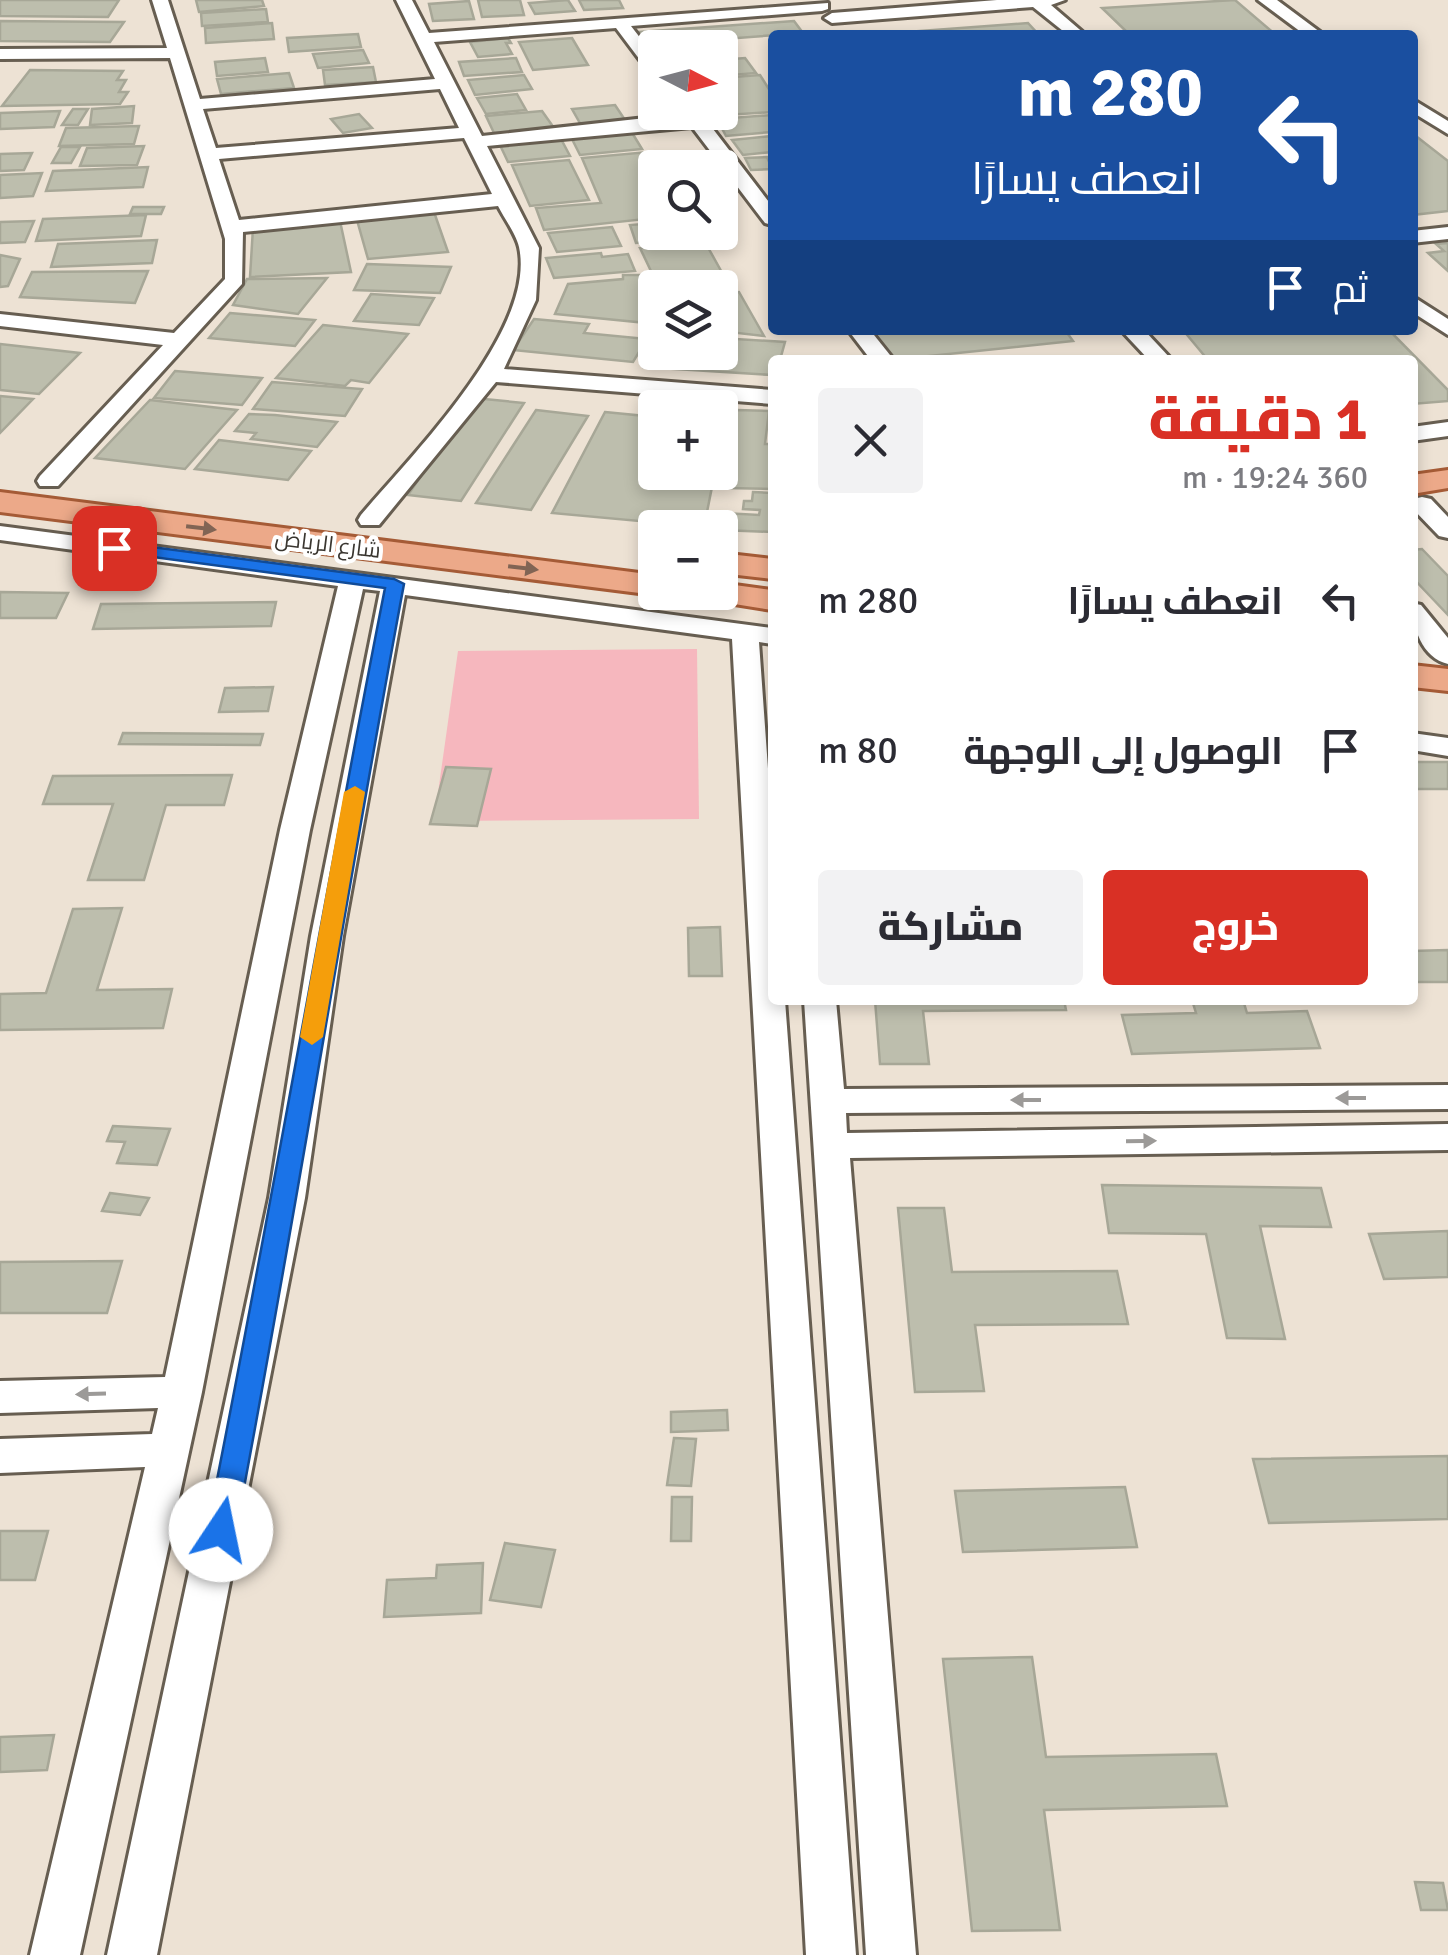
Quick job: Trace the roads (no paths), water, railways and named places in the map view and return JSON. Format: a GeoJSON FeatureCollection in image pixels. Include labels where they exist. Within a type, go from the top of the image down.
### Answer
{"type":"FeatureCollection","features":[{"type":"Feature","properties":{"kind":"main road","name":"شارع الرياض"},"geometry":{"type":"LineString","coordinates":[[0,475],[638,553]]}},
{"type":"Feature","properties":{"kind":"main road"},"geometry":{"type":"LineString","coordinates":[[1424,499],[1448,479]]}},
{"type":"Feature","properties":{"kind":"main road","name":"شارع الرياض"},"geometry":{"type":"LineString","coordinates":[[0,502],[638,583]]}},
{"type":"Feature","properties":{"kind":"main road"},"geometry":{"type":"LineString","coordinates":[[738,565],[768,569]]}},
{"type":"Feature","properties":{"kind":"main road"},"geometry":{"type":"LineString","coordinates":[[738,595],[768,599]]}},
{"type":"Feature","properties":{"kind":"main road"},"geometry":{"type":"LineString","coordinates":[[1418,653],[1448,656]]}},
{"type":"Feature","properties":{"kind":"main road"},"geometry":{"type":"LineString","coordinates":[[1418,677],[1448,680]]}},
{"type":"Feature","properties":{"kind":"street"},"geometry":{"type":"LineString","coordinates":[[49,481],[236,280],[232,228],[160,0]]}},
{"type":"Feature","properties":{"kind":"street"},"geometry":{"type":"LineString","coordinates":[[370,520],[490,375],[525,300],[529,248],[404,0]]}},
{"type":"Feature","properties":{"kind":"street"},"geometry":{"type":"LineString","coordinates":[[425,38],[824,8],[1056,0]]}},
{"type":"Feature","properties":{"kind":"street"},"geometry":{"type":"LineString","coordinates":[[1266,0],[1309,30]]}},
{"type":"Feature","properties":{"kind":"street"},"geometry":{"type":"LineString","coordinates":[[1037,2],[1072,30]]}},
{"type":"Feature","properties":{"kind":"street"},"geometry":{"type":"LineString","coordinates":[[824,8],[844,30]]}},
{"type":"Feature","properties":{"kind":"street"},"geometry":{"type":"LineString","coordinates":[[622,24],[638,45]]}},
{"type":"Feature","properties":{"kind":"street"},"geometry":{"type":"LineString","coordinates":[[2,57],[176,53]]}},
{"type":"Feature","properties":{"kind":"street"},"geometry":{"type":"LineString","coordinates":[[192,105],[447,82]]}},
{"type":"Feature","properties":{"kind":"street"},"geometry":{"type":"LineString","coordinates":[[1418,108],[1448,129]]}},
{"type":"Feature","properties":{"kind":"street"},"geometry":{"type":"LineString","coordinates":[[208,154],[638,122]]}},
{"type":"Feature","properties":{"kind":"street"},"geometry":{"type":"LineString","coordinates":[[703,130],[768,214]]}},
{"type":"Feature","properties":{"kind":"street"},"geometry":{"type":"LineString","coordinates":[[747,186],[768,184]]}},
{"type":"Feature","properties":{"kind":"street"},"geometry":{"type":"LineString","coordinates":[[232,228],[505,200]]}},
{"type":"Feature","properties":{"kind":"street"},"geometry":{"type":"LineString","coordinates":[[1418,236],[1448,233]]}},
{"type":"Feature","properties":{"kind":"street"},"geometry":{"type":"LineString","coordinates":[[1418,306],[1448,329]]}},
{"type":"Feature","properties":{"kind":"street"},"geometry":{"type":"LineString","coordinates":[[0,320],[179,340]]}},
{"type":"Feature","properties":{"kind":"street"},"geometry":{"type":"LineString","coordinates":[[863,335],[879,355]]}},
{"type":"Feature","properties":{"kind":"street"},"geometry":{"type":"LineString","coordinates":[[1137,335],[1155,355]]}},
{"type":"Feature","properties":{"kind":"street"},"geometry":{"type":"LineString","coordinates":[[490,375],[768,397]]}},
{"type":"Feature","properties":{"kind":"street"},"geometry":{"type":"LineString","coordinates":[[1418,433],[1448,428]]}},
{"type":"Feature","properties":{"kind":"street"},"geometry":{"type":"LineString","coordinates":[[1424,499],[1448,531]]}},
{"type":"Feature","properties":{"kind":"street"},"geometry":{"type":"LineString","coordinates":[[0,533],[759,634],[768,797]]}},
{"type":"Feature","properties":{"kind":"street"},"geometry":{"type":"LineString","coordinates":[[55,1955],[182,1392],[287,867],[352,578]]}},
{"type":"Feature","properties":{"kind":"street"},"geometry":{"type":"LineString","coordinates":[[132,1955],[287,1198],[327,936],[394,584]]}},
{"type":"Feature","properties":{"kind":"street"},"geometry":{"type":"LineString","coordinates":[[1418,618],[1448,656]]}},
{"type":"Feature","properties":{"kind":"street"},"geometry":{"type":"LineString","coordinates":[[1418,742],[1448,748]]}},
{"type":"Feature","properties":{"kind":"street"},"geometry":{"type":"LineString","coordinates":[[780,1005],[832,1955]]}},
{"type":"Feature","properties":{"kind":"street"},"geometry":{"type":"LineString","coordinates":[[820,1005],[892,1955]]}},
{"type":"Feature","properties":{"kind":"street"},"geometry":{"type":"LineString","coordinates":[[828,1102],[1448,1097]]}},
{"type":"Feature","properties":{"kind":"street"},"geometry":{"type":"LineString","coordinates":[[834,1146],[1448,1137]]}},
{"type":"Feature","properties":{"kind":"street"},"geometry":{"type":"LineString","coordinates":[[0,1397],[182,1392]]}},
{"type":"Feature","properties":{"kind":"street"},"geometry":{"type":"LineString","coordinates":[[0,1456],[168,1450]]}}]}
